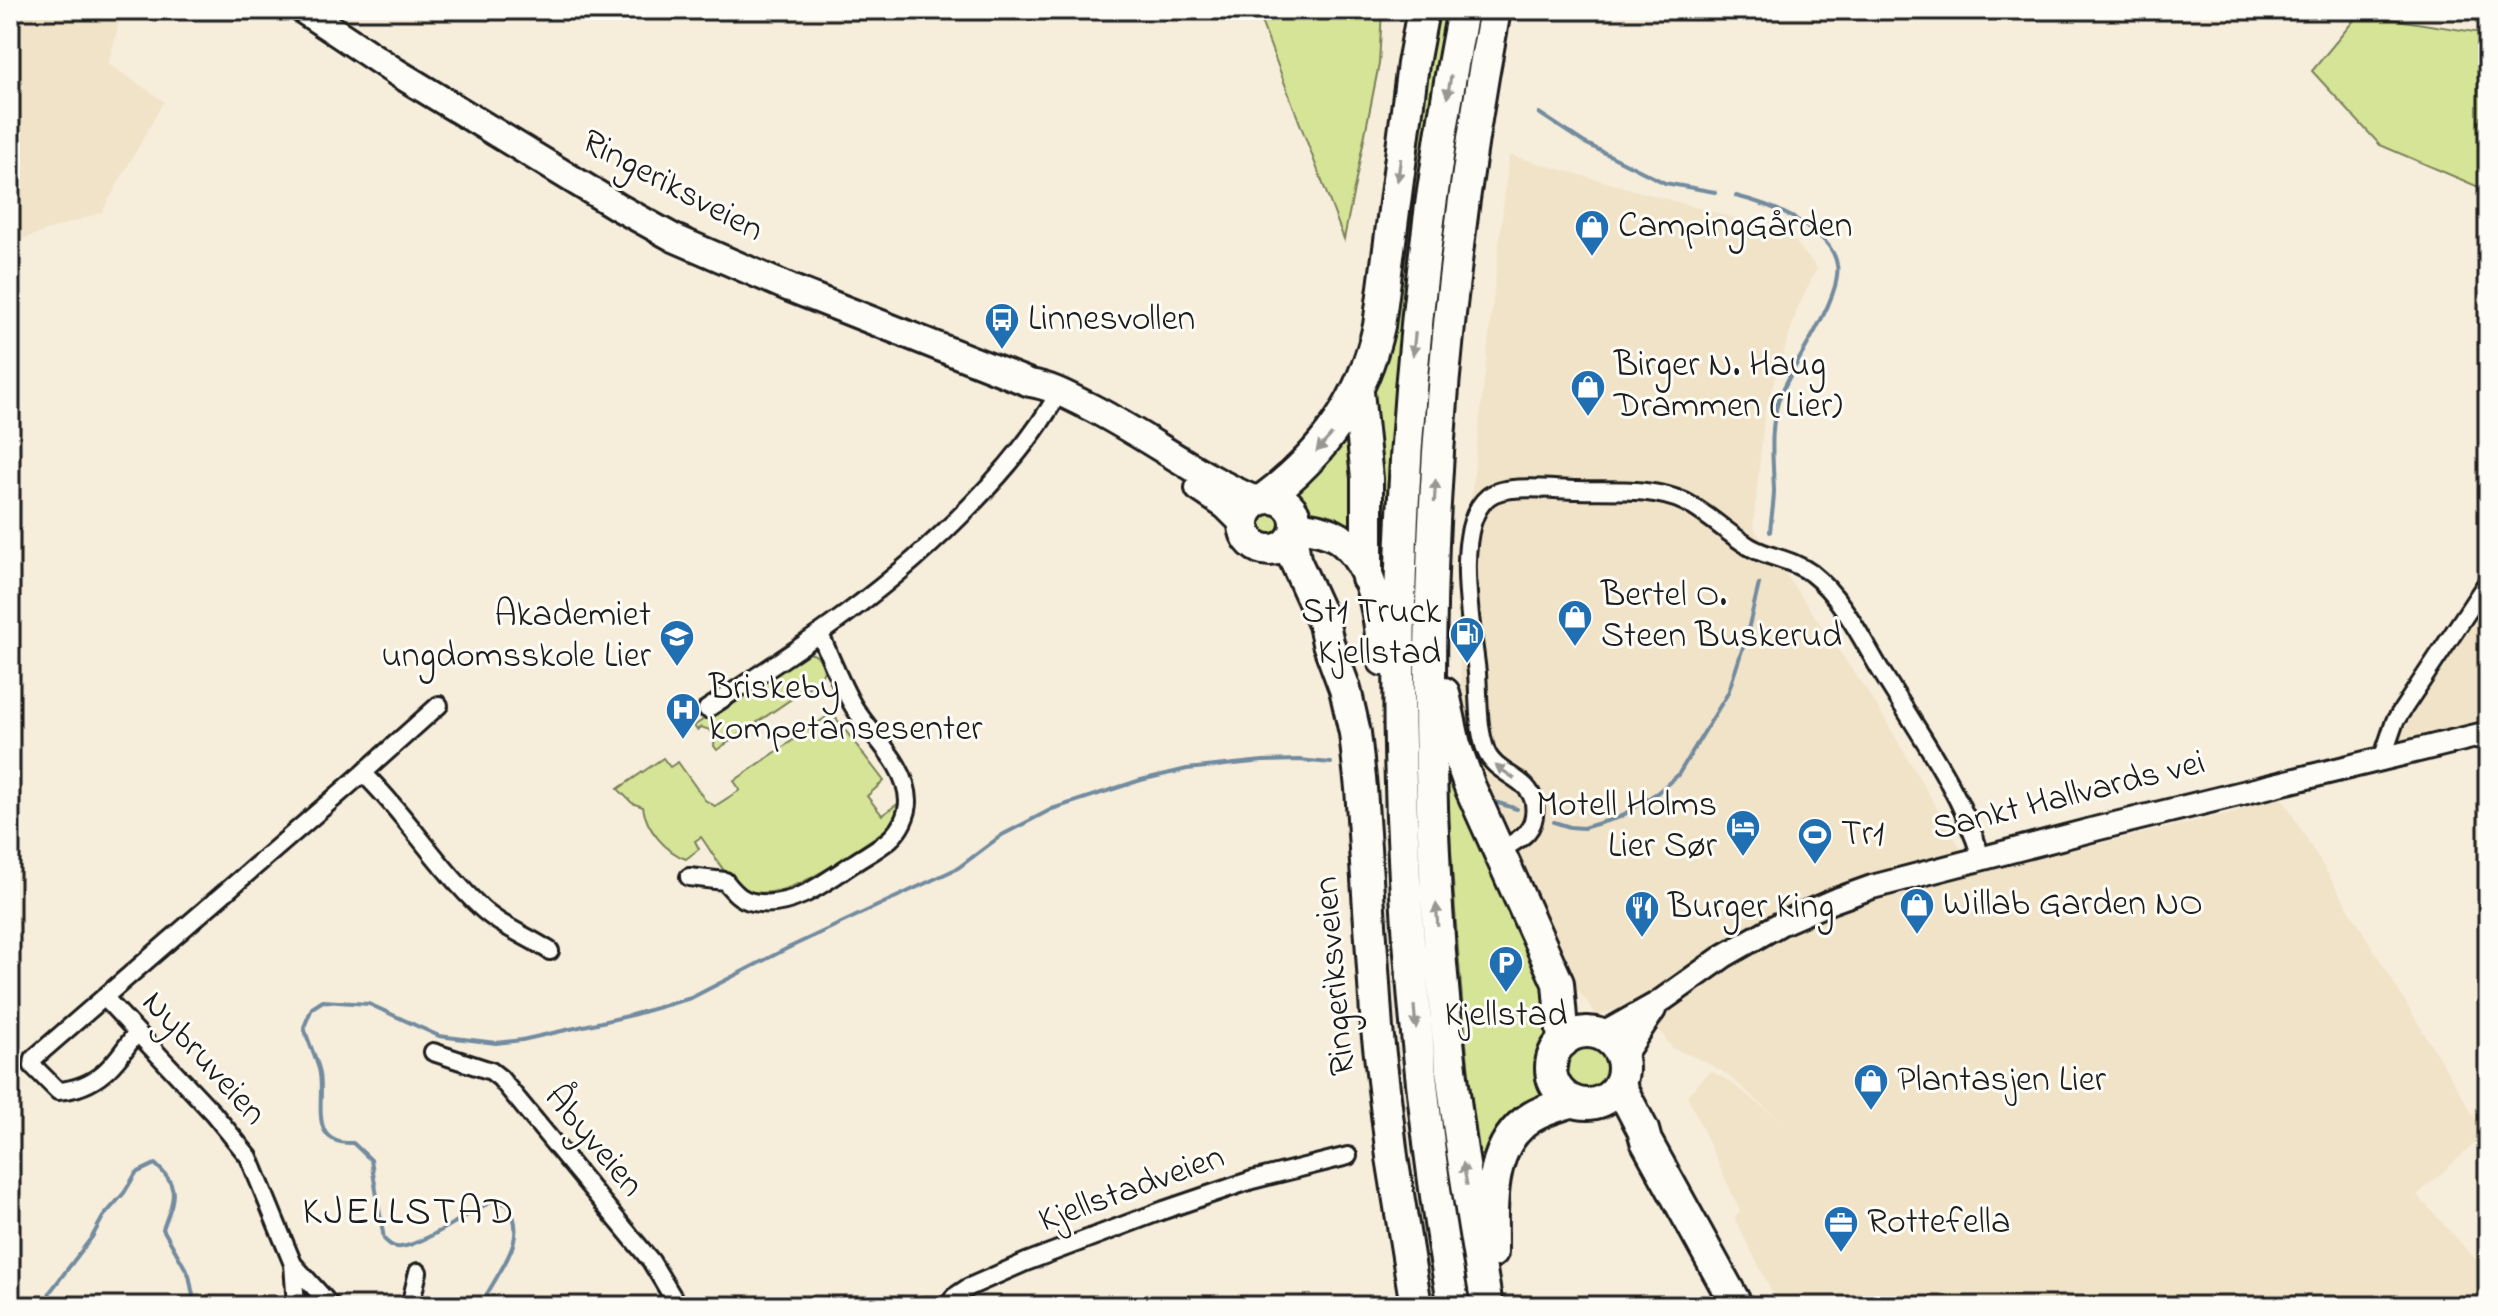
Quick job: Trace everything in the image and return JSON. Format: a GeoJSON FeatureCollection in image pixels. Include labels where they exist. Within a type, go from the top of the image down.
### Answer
{"type":"FeatureCollection","features":[{"type":"Feature","properties":{"kind":"highway"},"geometry":{"type":"LineString","coordinates":[[1367,579],[1341,540],[1321,530],[1253,543],[1248,538],[1256,508],[1326,442],[1358,392],[1373,354],[1423,10]]}},
{"type":"Feature","properties":{"kind":"highway"},"geometry":{"type":"LineString","coordinates":[[1454,1306],[1425,1115],[1408,937],[1400,800],[1399,643],[1408,419],[1431,197],[1463,10]]}},
{"type":"Feature","properties":{"kind":"highway"},"geometry":{"type":"LineString","coordinates":[[1487,1306],[1457,1124],[1437,915],[1430,751],[1431,569],[1439,418],[1449,312],[1469,155],[1495,10]]}},
{"type":"Feature","properties":{"kind":"highway"},"geometry":{"type":"LineString","coordinates":[[1358,392],[1367,466],[1367,579],[1382,642],[1386,751],[1400,800]]}},
{"type":"Feature","properties":{"kind":"highway"},"geometry":{"type":"LineString","coordinates":[[1256,508],[1285,502],[1294,513],[1285,538]]}},
{"type":"Feature","properties":{"kind":"highway","name":"Ringeriksveien"},"geometry":{"type":"LineString","coordinates":[[1285,538],[1315,628],[1328,643],[1345,689],[1358,756],[1377,1029],[1392,1157],[1416,1306]]}},
{"type":"Feature","properties":{"kind":"highway"},"geometry":{"type":"LineString","coordinates":[[1431,569],[1443,604],[1443,673],[1450,728],[1497,852],[1558,983],[1563,1042]]}},
{"type":"Feature","properties":{"kind":"highway"},"geometry":{"type":"LineString","coordinates":[[1558,983],[1569,993],[1597,1034],[1612,1042],[1646,1141],[1737,1306]]}},
{"type":"Feature","properties":{"kind":"highway"},"geometry":{"type":"LineString","coordinates":[[1597,1034],[1577,1034],[1563,1042],[1554,1055],[1553,1078],[1560,1092],[1621,1120],[1646,1141]]}},
{"type":"Feature","properties":{"kind":"highway"},"geometry":{"type":"LineString","coordinates":[[1499,1306],[1493,1274],[1492,1215],[1500,1158],[1511,1136],[1544,1111],[1612,1095],[1620,1071]]}},
{"type":"Feature","properties":{"kind":"main road","name":"Ringeriksveien"},"geometry":{"type":"LineString","coordinates":[[303,10],[408,80],[674,238],[778,283],[1030,383],[1045,386],[1057,397],[1226,506],[1256,508]]}},
{"type":"Feature","properties":{"kind":"main road","name":"Sankt Hallvards vei"},"geometry":{"type":"LineString","coordinates":[[1597,1034],[1658,1003],[1724,956],[1798,915],[1906,876],[2488,733]]}},
{"type":"Feature","properties":{"kind":"main road","name":"Sankt Hallvards vei"},"geometry":{"type":"LineString","coordinates":[[1620,1071],[1658,1003]]}},
{"type":"Feature","properties":{"kind":"street"},"geometry":{"type":"LineString","coordinates":[[707,709],[820,634],[890,582],[942,535],[1006,468],[1040,426],[1057,397]]}},
{"type":"Feature","properties":{"kind":"street"},"geometry":{"type":"LineString","coordinates":[[1497,852],[1524,838],[1533,818],[1534,803],[1528,790],[1490,759],[1480,722],[1477,670],[1468,622],[1468,551],[1471,529],[1482,503],[1493,494],[1513,489],[1651,493],[1673,498],[1687,503],[1752,548],[1810,573],[1824,586],[1852,624],[1961,805],[1981,857]]}},
{"type":"Feature","properties":{"kind":"street"},"geometry":{"type":"LineString","coordinates":[[2382,759],[2395,721],[2488,581]]}},
{"type":"Feature","properties":{"kind":"street"},"geometry":{"type":"LineString","coordinates":[[689,877],[725,881],[745,901],[762,904],[780,902],[806,894],[890,839],[902,824],[908,806],[903,775],[851,703],[820,634]]}},
{"type":"Feature","properties":{"kind":"street","name":"Nybruveien"},"geometry":{"type":"LineString","coordinates":[[296,1306],[293,1264],[249,1157],[213,1113],[105,998],[439,705]]}},
{"type":"Feature","properties":{"kind":"street"},"geometry":{"type":"LineString","coordinates":[[363,773],[477,904],[550,951]]}},
{"type":"Feature","properties":{"kind":"street"},"geometry":{"type":"LineString","coordinates":[[105,998],[34,1058],[33,1066],[37,1072],[58,1091],[86,1086],[100,1078],[136,1033]]}},
{"type":"Feature","properties":{"kind":"street","name":"Åbyveien"},"geometry":{"type":"LineString","coordinates":[[433,1052],[491,1071],[500,1078],[644,1252],[678,1306]]}},
{"type":"Feature","properties":{"kind":"street","name":"Kjellstadveien"},"geometry":{"type":"LineString","coordinates":[[949,1306],[954,1297],[969,1287],[1119,1226],[1252,1180],[1348,1156]]}},
{"type":"Feature","properties":{"kind":"street"},"geometry":{"type":"LineString","coordinates":[[293,1264],[331,1306]]}},
{"type":"Feature","properties":{"kind":"street"},"geometry":{"type":"LineString","coordinates":[[410,1306],[418,1272]]}},
{"type":"Feature","properties":{"kind":"street"},"geometry":{"type":"LineString","coordinates":[[925,1306],[937,1306]]}},
{"type":"Feature","properties":{"kind":"shaded area"},"geometry":{"type":"Polygon","coordinates":[[[10,10],[111,10],[119,23],[108,64],[164,101],[102,212],[10,243],[10,10]]]}},
{"type":"Feature","properties":{"kind":"shaded area"},"geometry":{"type":"Polygon","coordinates":[[[1509,155],[1788,233],[1817,268],[1799,305],[1765,409],[1753,527],[1877,706],[1958,844],[1966,874],[2232,813],[2279,793],[2485,1134],[2417,1195],[2488,1273],[2488,1306],[1779,1306],[1735,1219],[1740,1211],[1687,1095],[1710,1071],[1729,1081],[1781,1121],[1726,1074],[1672,1048],[1641,1004],[1597,1015],[1564,972],[1466,750],[1457,626],[1509,155]]]}},
{"type":"Feature","properties":{"kind":"shaded area"},"geometry":{"type":"Polygon","coordinates":[[[2488,579],[2488,736],[2381,764],[2385,738],[2488,579]]]}},
{"type":"Feature","properties":{"kind":"green space"},"geometry":{"type":"Polygon","coordinates":[[[1253,10],[1382,10],[1379,64],[1344,239],[1259,16],[1253,10]]]}},
{"type":"Feature","properties":{"kind":"green space"},"geometry":{"type":"Polygon","coordinates":[[[1431,10],[1446,10],[1401,327],[1388,486],[1385,598],[1366,423],[1431,10]]]}},
{"type":"Feature","properties":{"kind":"green space"},"geometry":{"type":"Polygon","coordinates":[[[2359,14],[2488,34],[2488,191],[2380,145],[2312,71],[2359,14]]]}},
{"type":"Feature","properties":{"kind":"green space"},"geometry":{"type":"Polygon","coordinates":[[[1352,418],[1360,547],[1308,514],[1290,494],[1352,418]]]}},
{"type":"Feature","properties":{"kind":"green space"},"geometry":{"type":"Polygon","coordinates":[[[1272,513],[1280,516],[1283,524],[1280,532],[1272,535],[1264,532],[1261,524],[1264,516],[1272,513]]]}},
{"type":"Feature","properties":{"kind":"green space"},"geometry":{"type":"Polygon","coordinates":[[[800,653],[813,654],[821,659],[824,671],[819,680],[717,750],[715,737],[710,730],[701,727],[697,730],[694,726],[800,653]]]}},
{"type":"Feature","properties":{"kind":"green space"},"geometry":{"type":"Polygon","coordinates":[[[832,713],[884,781],[867,796],[882,815],[899,803],[900,814],[891,826],[858,849],[795,885],[774,892],[755,892],[739,886],[723,870],[701,837],[695,841],[699,849],[686,859],[679,856],[664,845],[653,831],[643,807],[632,803],[618,789],[663,758],[670,767],[678,762],[705,800],[715,806],[740,790],[734,781],[832,713]]]}},
{"type":"Feature","properties":{"kind":"green space"},"geometry":{"type":"Polygon","coordinates":[[[1446,763],[1538,973],[1553,1029],[1542,1063],[1542,1082],[1547,1093],[1490,1166],[1479,1166],[1473,1116],[1459,965],[1446,763]]]}},
{"type":"Feature","properties":{"kind":"green space"},"geometry":{"type":"Polygon","coordinates":[[[1587,1047],[1603,1053],[1609,1069],[1603,1085],[1587,1091],[1571,1085],[1565,1069],[1571,1053],[1587,1047]]]}},
{"type":"Feature","properties":{"kind":"waterway"},"geometry":{"type":"LineString","coordinates":[[1539,113],[1583,142],[1665,183],[1715,192]]}},
{"type":"Feature","properties":{"kind":"waterway"},"geometry":{"type":"LineString","coordinates":[[1736,196],[1777,209],[1805,225],[1828,246],[1837,265],[1832,295],[1785,385],[1776,410],[1770,532]]}},
{"type":"Feature","properties":{"kind":"waterway"},"geometry":{"type":"LineString","coordinates":[[1554,822],[1583,828],[1620,817],[1678,775],[1728,693],[1759,584]]}},
{"type":"Feature","properties":{"kind":"waterway"},"geometry":{"type":"LineString","coordinates":[[481,1306],[513,1243],[514,1217],[507,1204],[493,1201],[411,1245],[396,1247],[384,1239],[371,1160],[353,1143],[338,1142],[323,1128],[319,1069],[304,1027],[312,1008],[323,1001],[369,1004],[439,1036],[496,1043],[628,1016],[691,998],[788,948],[958,868],[1002,835],[1052,809],[1141,780],[1187,769],[1263,761],[1331,763]]}},
{"type":"Feature","properties":{"kind":"waterway"},"geometry":{"type":"LineString","coordinates":[[1489,800],[1517,809]]}},
{"type":"Feature","properties":{"kind":"waterway"},"geometry":{"type":"LineString","coordinates":[[47,1306],[50,1292],[136,1173],[155,1164],[164,1172],[172,1187],[172,1202],[163,1229],[189,1275],[195,1306]]}},
{"type":"Feature","properties":{"kind":"place","name":"CampingGården"},"geometry":{"type":"Point","coordinates":[1592,258]}},
{"type":"Feature","properties":{"kind":"place","name":"Linnesvollen"},"geometry":{"type":"Point","coordinates":[1002,351]}},
{"type":"Feature","properties":{"kind":"place","name":"Birger N. Haug Drammen (Lier)"},"geometry":{"type":"Point","coordinates":[1588,418]}},
{"type":"Feature","properties":{"kind":"place","name":"Bertel O. Steen Buskerud"},"geometry":{"type":"Point","coordinates":[1575,648]}},
{"type":"Feature","properties":{"kind":"place","name":"St1 Truck Kjellstad"},"geometry":{"type":"Point","coordinates":[1467,665]}},
{"type":"Feature","properties":{"kind":"place","name":"Akademiet ungdomsskole Lier"},"geometry":{"type":"Point","coordinates":[677,668]}},
{"type":"Feature","properties":{"kind":"place","name":"Briskeby kompetansesenter"},"geometry":{"type":"Point","coordinates":[683,741]}},
{"type":"Feature","properties":{"kind":"place","name":"Motell Holms Lier Sør"},"geometry":{"type":"Point","coordinates":[1743,858]}},
{"type":"Feature","properties":{"kind":"place","name":"Tr1"},"geometry":{"type":"Point","coordinates":[1815,866]}},
{"type":"Feature","properties":{"kind":"place","name":"Willab Garden NO"},"geometry":{"type":"Point","coordinates":[1917,936]}},
{"type":"Feature","properties":{"kind":"place","name":"Burger King"},"geometry":{"type":"Point","coordinates":[1642,939]}},
{"type":"Feature","properties":{"kind":"place","name":"Kjellstad"},"geometry":{"type":"Point","coordinates":[1506,994]}},
{"type":"Feature","properties":{"kind":"place","name":"Plantasjen Lier"},"geometry":{"type":"Point","coordinates":[1871,1112]}},
{"type":"Feature","properties":{"kind":"place","name":"Rottefella"},"geometry":{"type":"Point","coordinates":[1841,1254]}},
{"type":"Feature","properties":{"kind":"district","name":"KJELLSTAD"},"geometry":{"type":"Point","coordinates":[409,1213]}}]}
